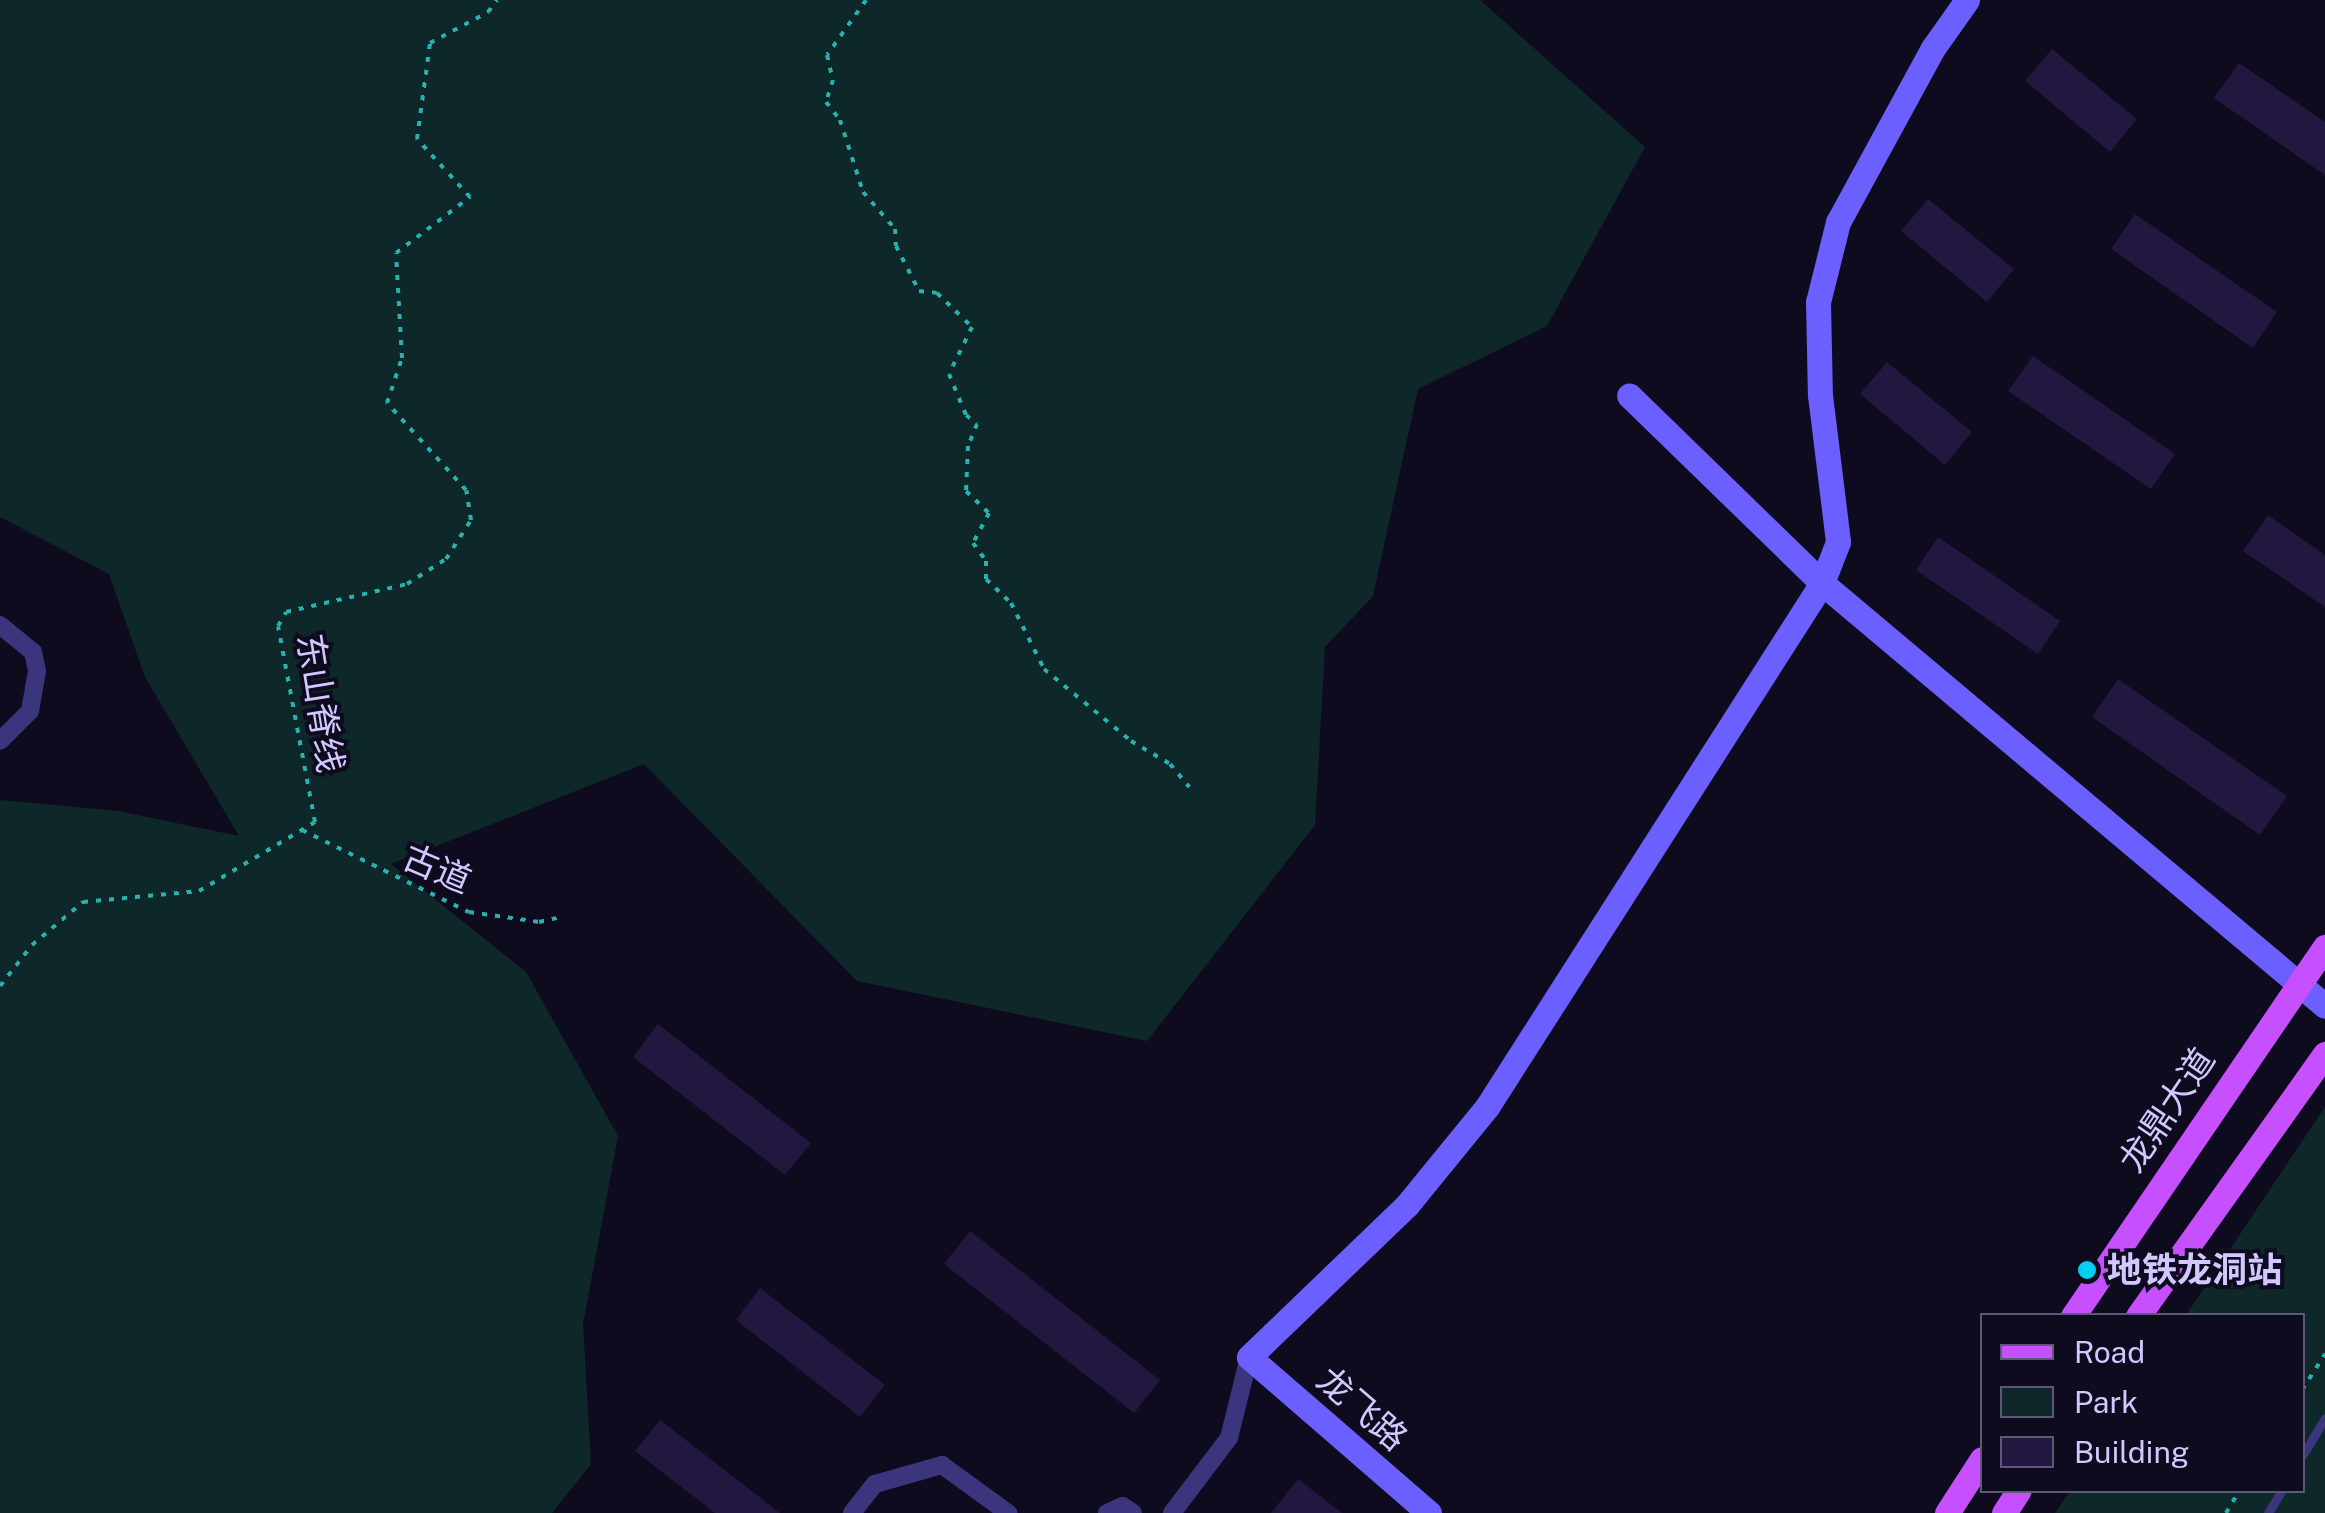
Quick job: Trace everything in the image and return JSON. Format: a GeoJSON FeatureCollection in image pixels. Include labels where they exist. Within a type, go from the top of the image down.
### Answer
{"type":"FeatureCollection","features":[{"type":"Feature","properties":{"kind":"main road","name":"龙鼎大道"},"geometry":{"type":"LineString","coordinates":[[2074,1313],[2295,984],[2325,947]]}},
{"type":"Feature","properties":{"kind":"main road"},"geometry":{"type":"LineString","coordinates":[[2140,1313],[2325,1054]]}},
{"type":"Feature","properties":{"kind":"main road"},"geometry":{"type":"LineString","coordinates":[[1946,1513],[1980,1462]]}},
{"type":"Feature","properties":{"kind":"street"},"geometry":{"type":"LineString","coordinates":[[1172,1513],[1229,1438],[1249,1357],[1407,1205],[1487,1107],[1822,583],[1838,542],[1820,395],[1822,286],[1838,222],[1933,48],[1967,0]]}},
{"type":"Feature","properties":{"kind":"street"},"geometry":{"type":"LineString","coordinates":[[1629,395],[1822,583],[2325,1006]]}},
{"type":"Feature","properties":{"kind":"street"},"geometry":{"type":"LineString","coordinates":[[0,625],[33,652],[37,682],[30,711],[0,741]]}},
{"type":"Feature","properties":{"kind":"street","name":"龙飞路"},"geometry":{"type":"LineString","coordinates":[[1249,1357],[1429,1513]]}},
{"type":"Feature","properties":{"kind":"street"},"geometry":{"type":"LineString","coordinates":[[852,1513],[875,1484],[942,1465],[1008,1513]]}},
{"type":"Feature","properties":{"kind":"street"},"geometry":{"type":"LineString","coordinates":[[1107,1513],[1123,1506],[1133,1513]]}},
{"type":"Feature","properties":{"kind":"lane"},"geometry":{"type":"LineString","coordinates":[[2305,1451],[2325,1418]]}},
{"type":"Feature","properties":{"kind":"path","name":"东山脊线"},"geometry":{"type":"LineString","coordinates":[[302,830],[315,822],[278,626],[286,612],[407,584],[446,559],[471,520],[466,490],[387,403],[402,358],[396,252],[470,197],[417,138],[430,42],[488,12],[498,0]]}},
{"type":"Feature","properties":{"kind":"path"},"geometry":{"type":"LineString","coordinates":[[866,0],[826,55],[834,80],[826,102],[840,120],[863,192],[895,229],[896,246],[919,291],[938,293],[972,328],[954,353],[950,374],[966,415],[977,424],[968,446],[966,491],[988,514],[973,543],[986,561],[986,579],[1011,603],[1044,669],[1131,741],[1170,764],[1189,787]]}},
{"type":"Feature","properties":{"kind":"path","name":"古道"},"geometry":{"type":"LineString","coordinates":[[302,830],[469,912],[539,922],[561,917]]}},
{"type":"Feature","properties":{"kind":"path"},"geometry":{"type":"LineString","coordinates":[[0,986],[32,945],[82,902],[199,892],[302,830]]}},
{"type":"Feature","properties":{"kind":"path"},"geometry":{"type":"LineString","coordinates":[[2305,1385],[2325,1354]]}},
{"type":"Feature","properties":{"kind":"green space"},"geometry":{"type":"Polygon","coordinates":[[[0,0],[1480,0],[1645,147],[1547,326],[1418,389],[1373,596],[1325,647],[1315,825],[1147,1041],[857,981],[644,764],[391,864],[526,972],[618,1136],[583,1324],[591,1464],[552,1513],[0,1513],[0,800],[118,811],[239,836],[145,677],[109,574],[0,517],[0,0]]]}},
{"type":"Feature","properties":{"kind":"green space"},"geometry":{"type":"Polygon","coordinates":[[[2325,1107],[2325,1513],[2055,1513],[2069,1493],[2305,1493],[2305,1313],[2187,1313],[2325,1107]]]}},
{"type":"Feature","properties":{"kind":"building"},"geometry":{"type":"Polygon","coordinates":[[[2052,49],[2137,119],[2110,152],[2025,81],[2052,49]]]}},
{"type":"Feature","properties":{"kind":"building"},"geometry":{"type":"Polygon","coordinates":[[[2239,63],[2325,122],[2325,175],[2214,98],[2239,63]]]}},
{"type":"Feature","properties":{"kind":"building"},"geometry":{"type":"Polygon","coordinates":[[[1928,199],[2014,269],[1987,302],[1901,231],[1928,199]]]}},
{"type":"Feature","properties":{"kind":"building"},"geometry":{"type":"Polygon","coordinates":[[[2135,214],[2277,312],[2253,348],[2111,249],[2135,214]]]}},
{"type":"Feature","properties":{"kind":"building"},"geometry":{"type":"Polygon","coordinates":[[[2033,356],[2175,454],[2151,489],[2008,391],[2033,356]]]}},
{"type":"Feature","properties":{"kind":"building"},"geometry":{"type":"Polygon","coordinates":[[[1887,362],[1972,432],[1945,465],[1860,394],[1887,362]]]}},
{"type":"Feature","properties":{"kind":"building"},"geometry":{"type":"Polygon","coordinates":[[[2268,515],[2325,555],[2325,607],[2243,551],[2268,515]]]}},
{"type":"Feature","properties":{"kind":"building"},"geometry":{"type":"Polygon","coordinates":[[[1938,537],[2060,621],[2038,654],[1916,570],[1938,537]]]}},
{"type":"Feature","properties":{"kind":"building"},"geometry":{"type":"Polygon","coordinates":[[[2118,679],[2287,796],[2260,835],[2092,717],[2118,679]]]}},
{"type":"Feature","properties":{"kind":"building"},"geometry":{"type":"Polygon","coordinates":[[[658,1024],[811,1143],[785,1175],[633,1057],[658,1024]]]}},
{"type":"Feature","properties":{"kind":"building"},"geometry":{"type":"Polygon","coordinates":[[[970,1231],[1160,1380],[1134,1413],[944,1264],[970,1231]]]}},
{"type":"Feature","properties":{"kind":"building"},"geometry":{"type":"Polygon","coordinates":[[[760,1288],[885,1385],[860,1417],[736,1320],[760,1288]]]}},
{"type":"Feature","properties":{"kind":"building"},"geometry":{"type":"Polygon","coordinates":[[[660,1420],[780,1513],[715,1513],[635,1451],[660,1420]]]}},
{"type":"Feature","properties":{"kind":"building"},"geometry":{"type":"Polygon","coordinates":[[[1298,1479],[1342,1513],[1271,1513],[1298,1479]]]}},
{"type":"Feature","properties":{"kind":"place","name":"地铁龙洞站"},"geometry":{"type":"Point","coordinates":[2087,1270]}}]}
